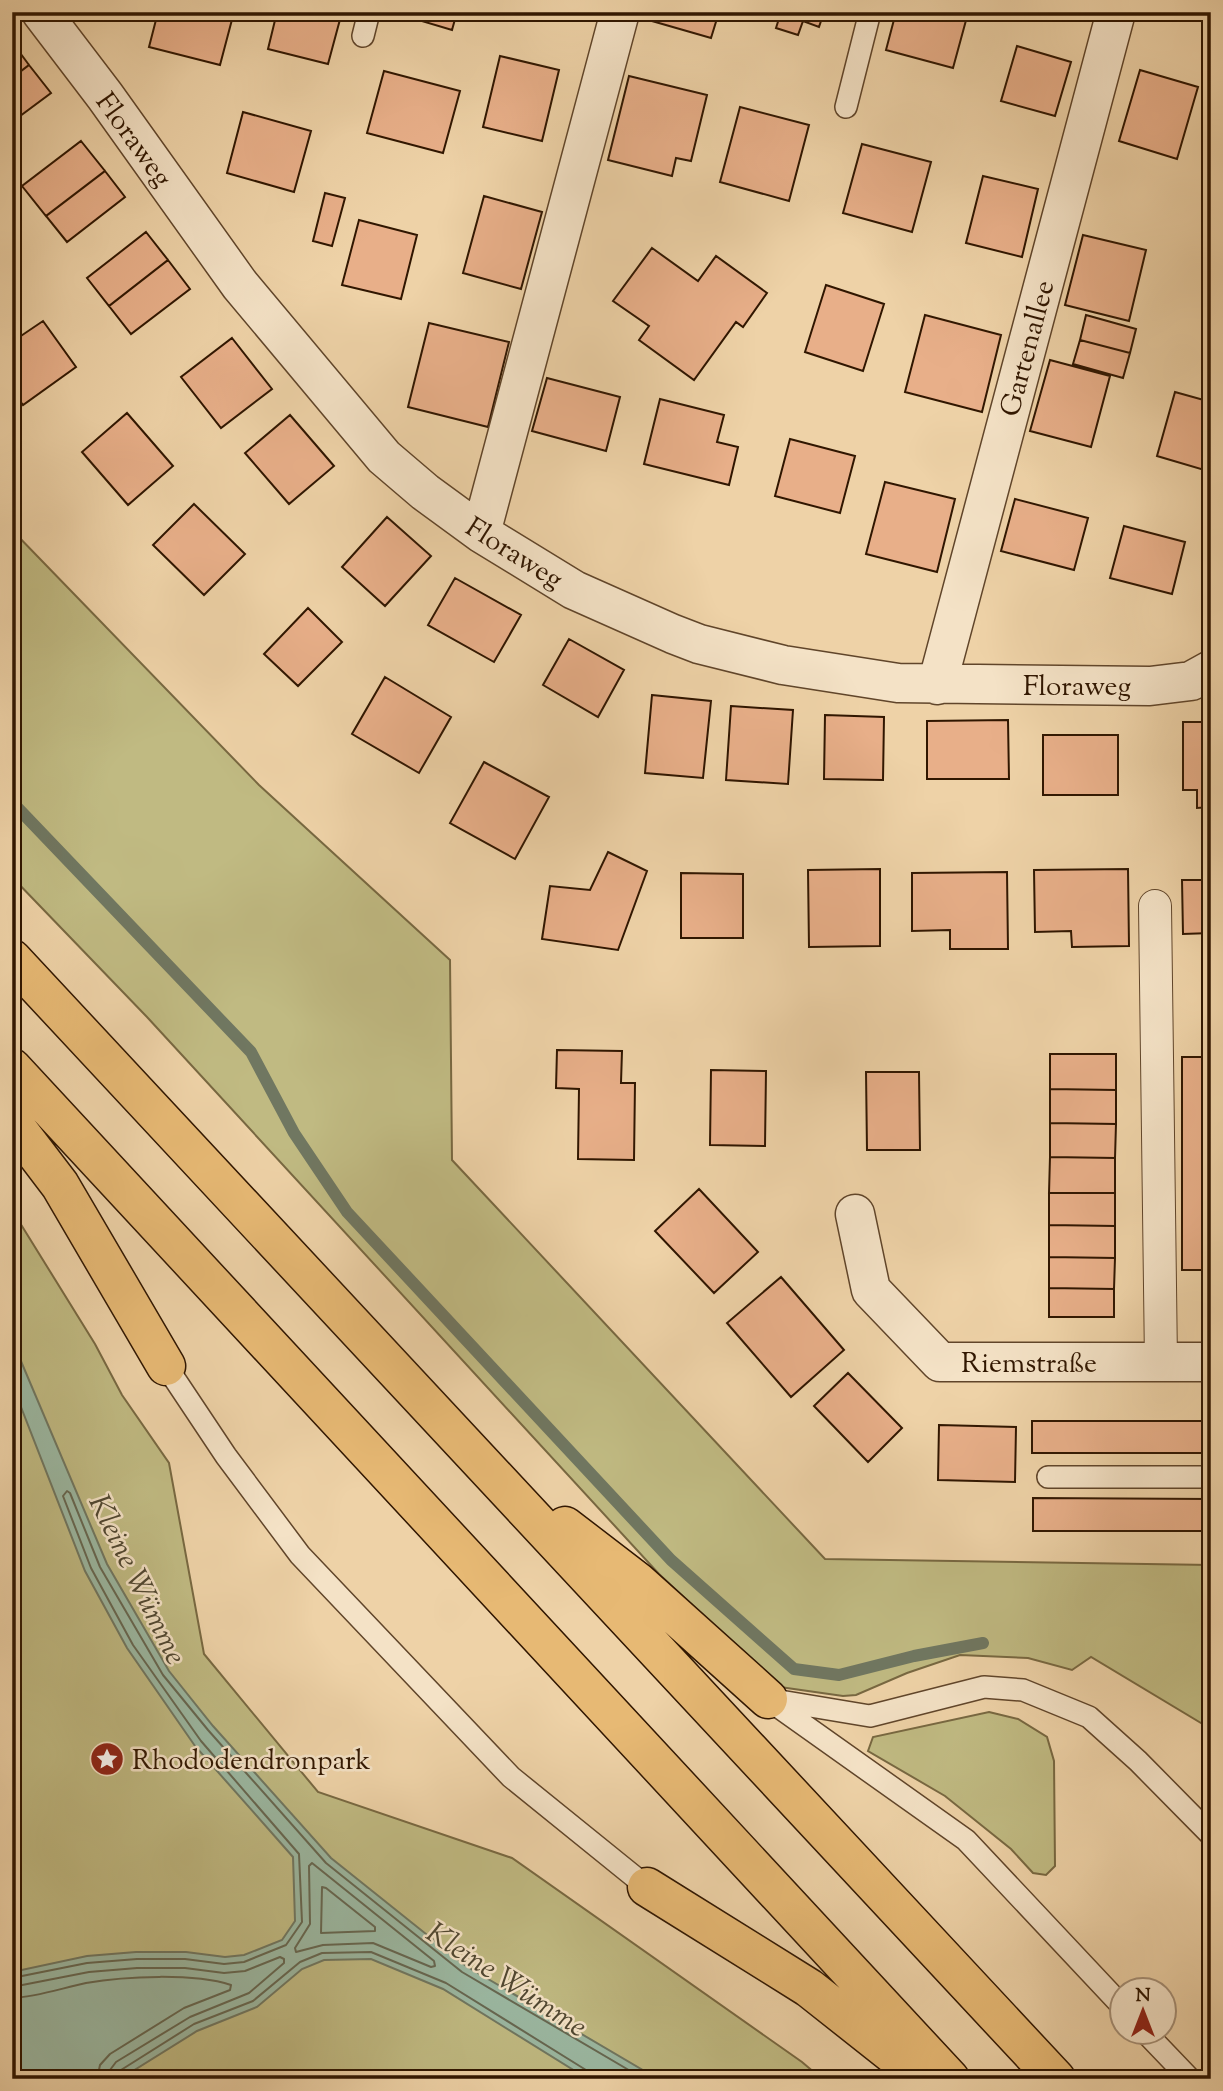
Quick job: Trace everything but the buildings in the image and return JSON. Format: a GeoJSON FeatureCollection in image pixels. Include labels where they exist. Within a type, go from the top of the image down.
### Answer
{"type":"FeatureCollection","features":[{"type":"Feature","properties":{"kind":"highway"},"geometry":{"type":"LineString","coordinates":[[12,960],[1056,2079]]}},
{"type":"Feature","properties":{"kind":"highway"},"geometry":{"type":"LineString","coordinates":[[12,1068],[950,2079]]}},
{"type":"Feature","properties":{"kind":"highway"},"geometry":{"type":"LineString","coordinates":[[12,1122],[60,1185],[166,1366]]}},
{"type":"Feature","properties":{"kind":"highway"},"geometry":{"type":"LineString","coordinates":[[477,1460],[638,1582],[768,1699]]}},
{"type":"Feature","properties":{"kind":"highway"},"geometry":{"type":"LineString","coordinates":[[647,1886],[809,1988],[924,2079]]}},
{"type":"Feature","properties":{"kind":"street","name":"Floraweg"},"geometry":{"type":"LineString","coordinates":[[41,12],[105,96],[240,285],[384,457],[425,492],[481,533],[575,590],[699,643],[783,665],[898,683],[1150,686],[1191,681],[1211,670]]}},
{"type":"Feature","properties":{"kind":"street"},"geometry":{"type":"LineString","coordinates":[[481,533],[620,12]]}},
{"type":"Feature","properties":{"kind":"street","name":"Gartenallee"},"geometry":{"type":"LineString","coordinates":[[937,685],[1116,12]]}},
{"type":"Feature","properties":{"kind":"street"},"geometry":{"type":"LineString","coordinates":[[1155,906],[1161,1362]]}},
{"type":"Feature","properties":{"kind":"street","name":"Riemstraße"},"geometry":{"type":"LineString","coordinates":[[855,1214],[871,1290],[940,1362],[1211,1362]]}},
{"type":"Feature","properties":{"kind":"lane"},"geometry":{"type":"LineString","coordinates":[[363,36],[369,12]]}},
{"type":"Feature","properties":{"kind":"lane"},"geometry":{"type":"LineString","coordinates":[[846,107],[870,12]]}},
{"type":"Feature","properties":{"kind":"lane"},"geometry":{"type":"LineString","coordinates":[[166,1366],[226,1456],[300,1555],[511,1777],[647,1886]]}},
{"type":"Feature","properties":{"kind":"lane"},"geometry":{"type":"LineString","coordinates":[[1048,1477],[1211,1476]]}},
{"type":"Feature","properties":{"kind":"lane"},"geometry":{"type":"LineString","coordinates":[[768,1699],[870,1716],[984,1687],[1023,1690],[1089,1717],[1138,1761],[1211,1835]]}},
{"type":"Feature","properties":{"kind":"lane"},"geometry":{"type":"LineString","coordinates":[[768,1699],[966,1840],[1108,1991]]}},
{"type":"Feature","properties":{"kind":"lane"},"geometry":{"type":"LineString","coordinates":[[1159,2046],[1190,2079]]}},
{"type":"Feature","properties":{"kind":"shaded area"},"geometry":{"type":"Polygon","coordinates":[[[12,530],[259,785],[450,960],[452,1160],[825,1559],[1211,1565],[1211,1729],[1091,1657],[1072,1670],[1028,1658],[960,1655],[907,1673],[856,1695],[843,1696],[780,1687],[659,1574],[147,1017],[12,877],[12,530]]]}},
{"type":"Feature","properties":{"kind":"shaded area"},"geometry":{"type":"Polygon","coordinates":[[[12,1210],[95,1344],[122,1395],[169,1463],[204,1654],[318,1792],[512,1858],[802,2062],[822,2079],[12,2079],[12,1210]]]}},
{"type":"Feature","properties":{"kind":"shaded area"},"geometry":{"type":"Polygon","coordinates":[[[989,1712],[1018,1719],[1047,1737],[1054,1761],[1055,1866],[1046,1875],[1033,1873],[1011,1849],[945,1796],[868,1751],[873,1737],[989,1712]]]}},
{"type":"Feature","properties":{"kind":"water"},"geometry":{"type":"Polygon","coordinates":[[[12,1340],[107,1564],[169,1671],[213,1726],[331,1858],[466,1966],[658,2079],[588,2079],[443,1989],[371,1959],[324,1960],[302,1969],[257,2007],[197,2031],[120,2079],[12,2079],[12,1972],[87,1956],[136,1952],[186,1952],[225,1957],[244,1955],[282,1940],[295,1921],[293,1857],[195,1746],[127,1648],[85,1571],[12,1384],[12,1340]]]}},
{"type":"Feature","properties":{"kind":"waterway"},"geometry":{"type":"LineString","coordinates":[[12,802],[251,1052],[294,1133],[347,1212],[671,1560],[794,1669],[839,1675],[914,1656],[983,1643]]}},
{"type":"Feature","properties":{"kind":"place","name":"Rhododendronpark"},"geometry":{"type":"Point","coordinates":[107,1759]}},
{"type":"Feature","properties":{"kind":"water label","name":"Kleine Wümme"},"geometry":{"type":"Point","coordinates":[138,1579]}},
{"type":"Feature","properties":{"kind":"water label","name":"Kleine Wümme"},"geometry":{"type":"Point","coordinates":[507,1979]}}]}
